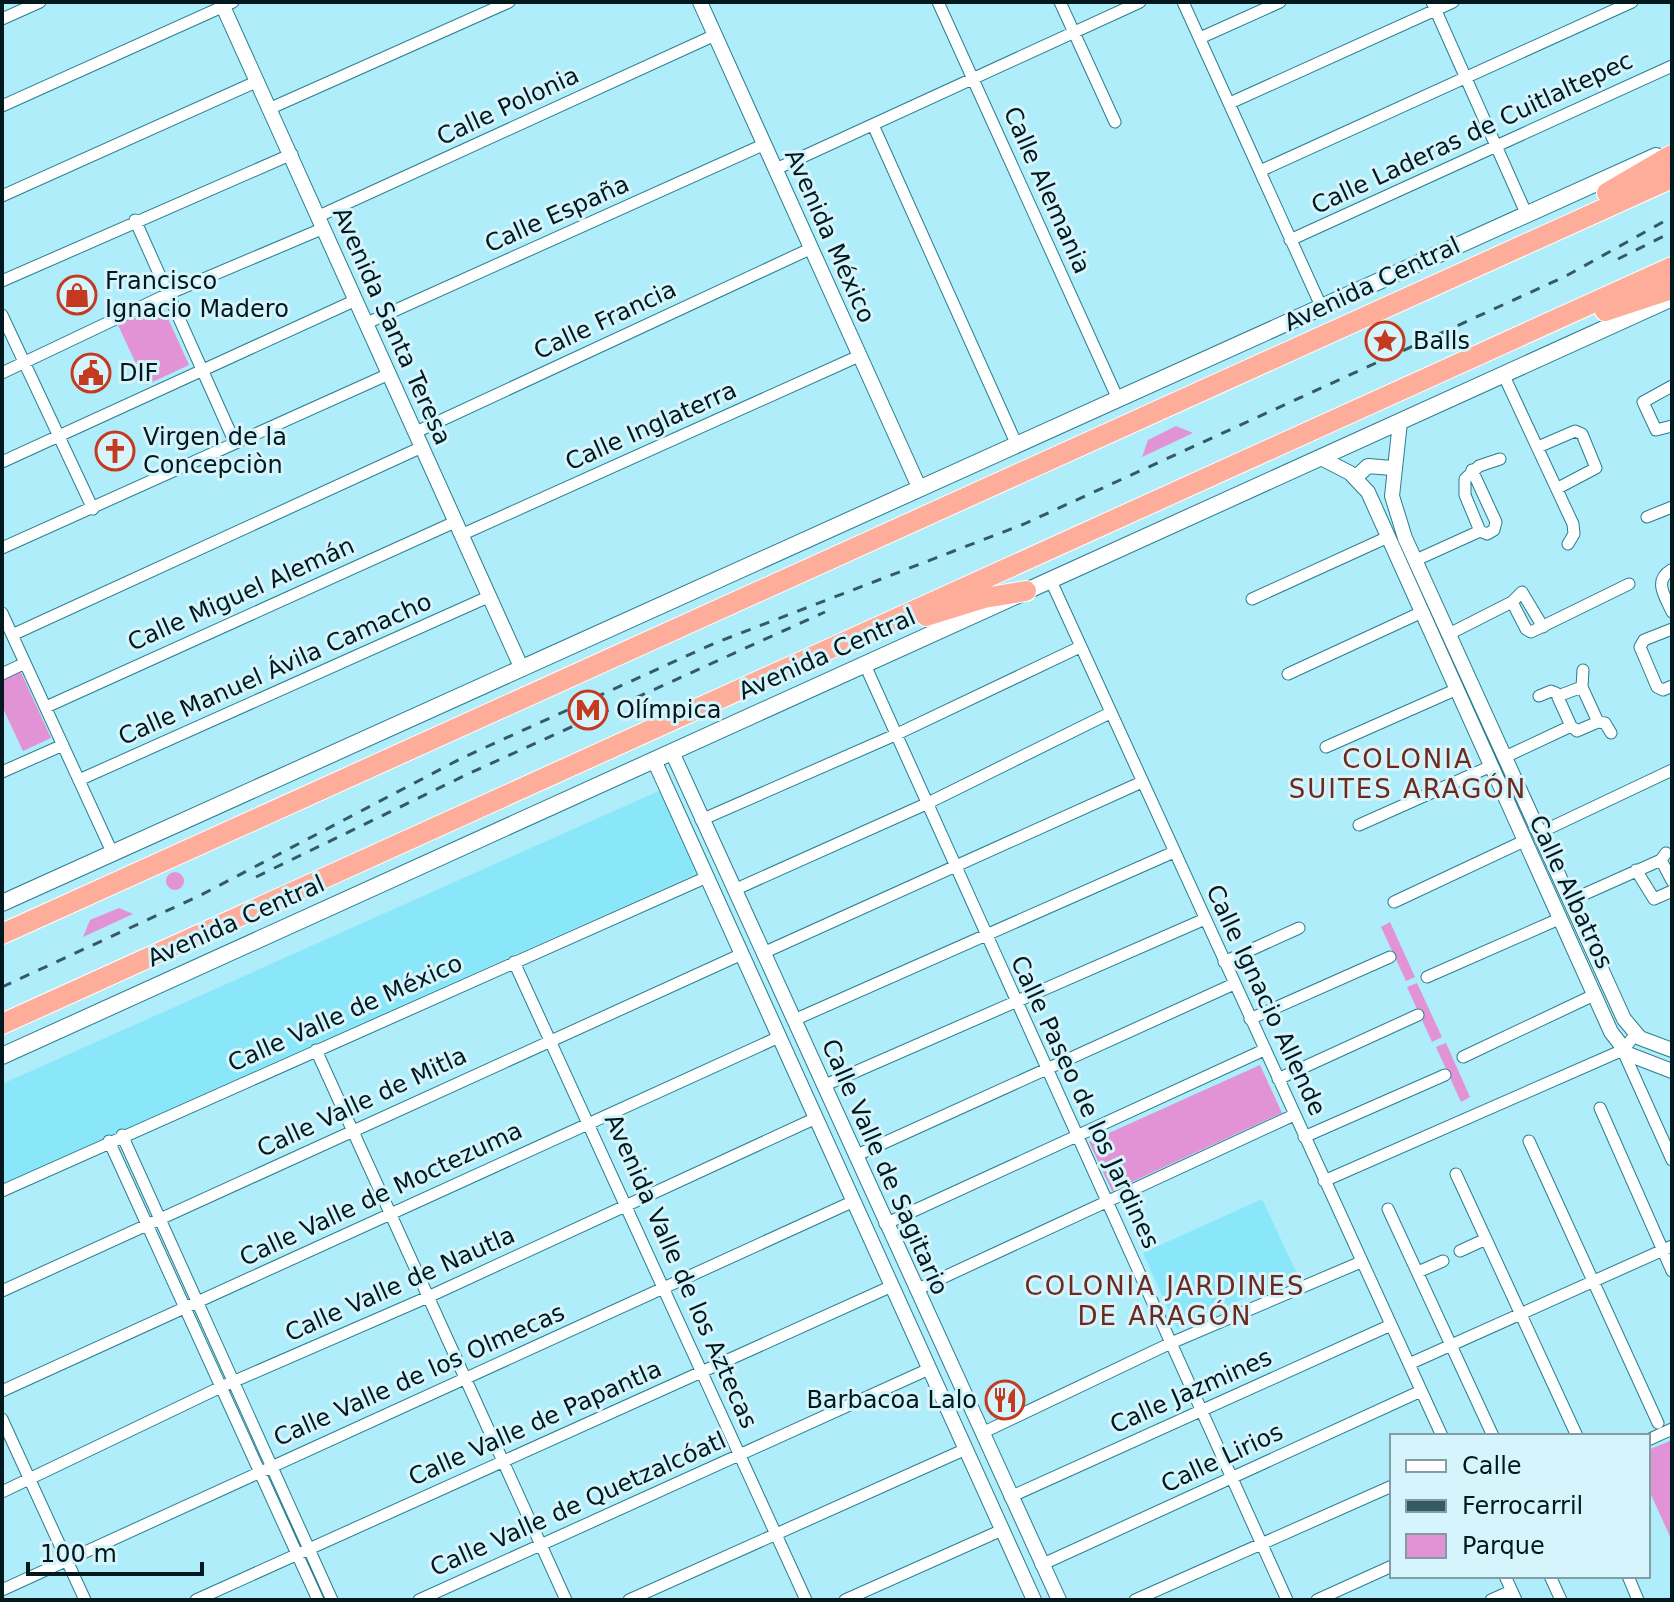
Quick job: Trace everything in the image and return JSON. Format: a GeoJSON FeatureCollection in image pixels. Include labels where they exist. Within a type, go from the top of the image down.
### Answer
{"type":"FeatureCollection","features":[{"type":"Feature","properties":{"kind":"highway"},"geometry":{"type":"LineString","coordinates":[[1540,236],[1569,212],[1659,165],[1672,155]]}},
{"type":"Feature","properties":{"kind":"highway","name":"Avenida Central"},"geometry":{"type":"LineString","coordinates":[[2,934],[1672,178]]}},
{"type":"Feature","properties":{"kind":"highway","name":"Avenida Central"},"geometry":{"type":"LineString","coordinates":[[2,1024],[1672,267]]}},
{"type":"Feature","properties":{"kind":"highway"},"geometry":{"type":"LineString","coordinates":[[1529,333],[1672,289]]}},
{"type":"Feature","properties":{"kind":"highway"},"geometry":{"type":"LineString","coordinates":[[875,628],[984,598],[1026,591]]}},
{"type":"Feature","properties":{"kind":"main road","name":"Avenida Central"},"geometry":{"type":"LineString","coordinates":[[2,903],[1672,148]]}},
{"type":"Feature","properties":{"kind":"main road","name":"Avenida Central"},"geometry":{"type":"LineString","coordinates":[[2,1056],[1672,298]]}},
{"type":"Feature","properties":{"kind":"street"},"geometry":{"type":"LineString","coordinates":[[2,19],[40,2]]}},
{"type":"Feature","properties":{"kind":"street"},"geometry":{"type":"LineString","coordinates":[[271,108],[509,2]]}},
{"type":"Feature","properties":{"kind":"street","name":"Avenida México"},"geometry":{"type":"LineString","coordinates":[[700,2],[919,487]]}},
{"type":"Feature","properties":{"kind":"street","name":"Calle Alemania"},"geometry":{"type":"LineString","coordinates":[[938,2],[1117,397]]}},
{"type":"Feature","properties":{"kind":"street"},"geometry":{"type":"LineString","coordinates":[[1060,2],[1115,122]]}},
{"type":"Feature","properties":{"kind":"street"},"geometry":{"type":"LineString","coordinates":[[776,169],[1140,2]]}},
{"type":"Feature","properties":{"kind":"street"},"geometry":{"type":"LineString","coordinates":[[1183,2],[1321,306]]}},
{"type":"Feature","properties":{"kind":"street"},"geometry":{"type":"LineString","coordinates":[[1200,38],[1280,2]]}},
{"type":"Feature","properties":{"kind":"street"},"geometry":{"type":"LineString","coordinates":[[1230,103],[1434,6],[1453,2]]}},
{"type":"Feature","properties":{"kind":"street"},"geometry":{"type":"LineString","coordinates":[[1260,171],[1632,2]]}},
{"type":"Feature","properties":{"kind":"street"},"geometry":{"type":"LineString","coordinates":[[2,106],[226,4]]}},
{"type":"Feature","properties":{"kind":"street","name":"Avenida Santa Teresa"},"geometry":{"type":"LineString","coordinates":[[226,4],[522,669]]}},
{"type":"Feature","properties":{"kind":"street"},"geometry":{"type":"LineString","coordinates":[[1434,6],[1526,213]]}},
{"type":"Feature","properties":{"kind":"street","name":"Calle Polonia"},"geometry":{"type":"LineString","coordinates":[[2,373],[715,35]]}},
{"type":"Feature","properties":{"kind":"street","name":"Calle Laderas de Cuitlaltepec"},"geometry":{"type":"LineString","coordinates":[[1290,240],[1672,66]]}},
{"type":"Feature","properties":{"kind":"street"},"geometry":{"type":"LineString","coordinates":[[2,196],[258,81]]}},
{"type":"Feature","properties":{"kind":"street"},"geometry":{"type":"LineString","coordinates":[[873,125],[949,291],[955,314],[1016,443]]}},
{"type":"Feature","properties":{"kind":"street","name":"Calle España"},"geometry":{"type":"LineString","coordinates":[[367,323],[765,144]]}},
{"type":"Feature","properties":{"kind":"street"},"geometry":{"type":"LineString","coordinates":[[2,281],[135,220],[292,154]]}},
{"type":"Feature","properties":{"kind":"street"},"geometry":{"type":"LineString","coordinates":[[135,220],[235,443]]}},
{"type":"Feature","properties":{"kind":"street","name":"Calle Francia"},"geometry":{"type":"LineString","coordinates":[[416,432],[812,248]]}},
{"type":"Feature","properties":{"kind":"street"},"geometry":{"type":"LineString","coordinates":[[2,462],[356,300]]}},
{"type":"Feature","properties":{"kind":"street"},"geometry":{"type":"LineString","coordinates":[[2,315],[93,509]]}},
{"type":"Feature","properties":{"kind":"street","name":"Calle Inglaterra"},"geometry":{"type":"LineString","coordinates":[[458,529],[859,356]]}},
{"type":"Feature","properties":{"kind":"street"},"geometry":{"type":"LineString","coordinates":[[2,548],[389,374]]}},
{"type":"Feature","properties":{"kind":"street"},"geometry":{"type":"LineString","coordinates":[[1504,376],[1573,524],[1574,534],[1568,544]]}},
{"type":"Feature","properties":{"kind":"street"},"geometry":{"type":"LineString","coordinates":[[1672,386],[1643,402],[1656,430],[1672,426]]}},
{"type":"Feature","properties":{"kind":"street","name":"Calle Albatros"},"geometry":{"type":"LineString","coordinates":[[1400,422],[1392,468],[1394,506],[1569,901],[1624,1019],[1635,1035]]}},
{"type":"Feature","properties":{"kind":"street"},"geometry":{"type":"LineString","coordinates":[[1538,447],[1579,431],[1596,468],[1558,488]]}},
{"type":"Feature","properties":{"kind":"street"},"geometry":{"type":"LineString","coordinates":[[12,635],[422,447]]}},
{"type":"Feature","properties":{"kind":"street","name":"Calle Albatros"},"geometry":{"type":"LineString","coordinates":[[1321,458],[1355,478],[1368,492],[1489,767],[1594,995],[1623,1050]]}},
{"type":"Feature","properties":{"kind":"street"},"geometry":{"type":"LineString","coordinates":[[1480,531],[1464,491],[1465,479],[1472,470],[1500,459]]}},
{"type":"Feature","properties":{"kind":"street"},"geometry":{"type":"LineString","coordinates":[[1355,478],[1368,466],[1392,468]]}},
{"type":"Feature","properties":{"kind":"street"},"geometry":{"type":"LineString","coordinates":[[1416,560],[1480,531],[1490,533],[1496,525],[1472,470]]}},
{"type":"Feature","properties":{"kind":"street"},"geometry":{"type":"LineString","coordinates":[[1647,517],[1672,507]]}},
{"type":"Feature","properties":{"kind":"street","name":"Calle Miguel Alemán"},"geometry":{"type":"LineString","coordinates":[[46,707],[458,529]]}},
{"type":"Feature","properties":{"kind":"street"},"geometry":{"type":"LineString","coordinates":[[1252,599],[1388,537]]}},
{"type":"Feature","properties":{"kind":"street"},"geometry":{"type":"LineString","coordinates":[[1671,570],[1663,576],[1660,585],[1672,612]]}},
{"type":"Feature","properties":{"kind":"street","name":"Calle Ignacio Allende"},"geometry":{"type":"LineString","coordinates":[[1051,581],[1441,1434]]}},
{"type":"Feature","properties":{"kind":"street"},"geometry":{"type":"LineString","coordinates":[[1449,634],[1524,593],[1543,627],[1629,584]]}},
{"type":"Feature","properties":{"kind":"street","name":"Calle Manuel Ávila Camacho"},"geometry":{"type":"LineString","coordinates":[[79,780],[488,597]]}},
{"type":"Feature","properties":{"kind":"street"},"geometry":{"type":"LineString","coordinates":[[2,613],[112,852]]}},
{"type":"Feature","properties":{"kind":"street"},"geometry":{"type":"LineString","coordinates":[[1288,674],[1420,613]]}},
{"type":"Feature","properties":{"kind":"street"},"geometry":{"type":"LineString","coordinates":[[1672,629],[1644,640],[1640,647],[1657,687],[1663,690],[1672,686]]}},
{"type":"Feature","properties":{"kind":"street"},"geometry":{"type":"LineString","coordinates":[[701,820],[895,735],[1080,647]]}},
{"type":"Feature","properties":{"kind":"street"},"geometry":{"type":"LineString","coordinates":[[2,674],[25,663]]}},
{"type":"Feature","properties":{"kind":"street","name":"Calle Paseo de los Jardines"},"geometry":{"type":"LineString","coordinates":[[865,665],[984,936],[1287,1600]]}},
{"type":"Feature","properties":{"kind":"street"},"geometry":{"type":"LineString","coordinates":[[1583,670],[1582,687],[1598,722]]}},
{"type":"Feature","properties":{"kind":"street"},"geometry":{"type":"LineString","coordinates":[[1558,696],[1582,687]]}},
{"type":"Feature","properties":{"kind":"street"},"geometry":{"type":"LineString","coordinates":[[1326,747],[1455,690]]}},
{"type":"Feature","properties":{"kind":"street"},"geometry":{"type":"LineString","coordinates":[[1539,696],[1551,691],[1558,696],[1571,726],[1577,731],[1598,722],[1605,723],[1611,733]]}},
{"type":"Feature","properties":{"kind":"street"},"geometry":{"type":"LineString","coordinates":[[734,890],[926,804],[1110,713]]}},
{"type":"Feature","properties":{"kind":"street"},"geometry":{"type":"LineString","coordinates":[[1505,757],[1571,726]]}},
{"type":"Feature","properties":{"kind":"street"},"geometry":{"type":"LineString","coordinates":[[2,772],[63,745]]}},
{"type":"Feature","properties":{"kind":"street","name":"Calle Valle de Sagitario"},"geometry":{"type":"LineString","coordinates":[[672,752],[1057,1600]]}},
{"type":"Feature","properties":{"kind":"street","name":"Calle Valle de Sagitario"},"geometry":{"type":"LineString","coordinates":[[654,760],[1034,1600]]}},
{"type":"Feature","properties":{"kind":"street"},"geometry":{"type":"LineString","coordinates":[[1359,825],[1489,767]]}},
{"type":"Feature","properties":{"kind":"street"},"geometry":{"type":"LineString","coordinates":[[1539,833],[1672,770]]}},
{"type":"Feature","properties":{"kind":"street"},"geometry":{"type":"LineString","coordinates":[[763,953],[1142,782]]}},
{"type":"Feature","properties":{"kind":"street"},"geometry":{"type":"LineString","coordinates":[[1394,902],[1524,841]]}},
{"type":"Feature","properties":{"kind":"street"},"geometry":{"type":"LineString","coordinates":[[794,1020],[1174,852]]}},
{"type":"Feature","properties":{"kind":"street"},"geometry":{"type":"LineString","coordinates":[[1569,901],[1664,857],[1672,881]]}},
{"type":"Feature","properties":{"kind":"street"},"geometry":{"type":"LineString","coordinates":[[1636,870],[1654,899],[1672,891]]}},
{"type":"Feature","properties":{"kind":"street","name":"Calle Valle de México"},"geometry":{"type":"LineString","coordinates":[[2,1191],[707,877]]}},
{"type":"Feature","properties":{"kind":"street"},"geometry":{"type":"LineString","coordinates":[[823,1086],[1205,919]]}},
{"type":"Feature","properties":{"kind":"street"},"geometry":{"type":"LineString","coordinates":[[1427,977],[1559,919]]}},
{"type":"Feature","properties":{"kind":"street"},"geometry":{"type":"LineString","coordinates":[[1224,962],[1299,928]]}},
{"type":"Feature","properties":{"kind":"street","name":"Calle Valle de Mitla"},"geometry":{"type":"LineString","coordinates":[[2,1291],[742,954]]}},
{"type":"Feature","properties":{"kind":"street"},"geometry":{"type":"LineString","coordinates":[[1250,1019],[1390,957]]}},
{"type":"Feature","properties":{"kind":"street","name":"Avenida Valle de los Aztecas"},"geometry":{"type":"LineString","coordinates":[[514,962],[806,1600]]}},
{"type":"Feature","properties":{"kind":"street"},"geometry":{"type":"LineString","coordinates":[[855,1156],[1234,984]]}},
{"type":"Feature","properties":{"kind":"street"},"geometry":{"type":"LineString","coordinates":[[1463,1057],[1594,995]]}},
{"type":"Feature","properties":{"kind":"street"},"geometry":{"type":"LineString","coordinates":[[1278,1079],[1418,1015]]}},
{"type":"Feature","properties":{"kind":"street"},"geometry":{"type":"LineString","coordinates":[[1324,1181],[1623,1050],[1635,1035],[1672,1050]]}},
{"type":"Feature","properties":{"kind":"street","name":"Calle Valle de Moctezuma"},"geometry":{"type":"LineString","coordinates":[[2,1391],[779,1037]]}},
{"type":"Feature","properties":{"kind":"street"},"geometry":{"type":"LineString","coordinates":[[316,1050],[566,1600]]}},
{"type":"Feature","properties":{"kind":"street"},"geometry":{"type":"LineString","coordinates":[[885,1224],[1264,1050]]}},
{"type":"Feature","properties":{"kind":"street"},"geometry":{"type":"LineString","coordinates":[[1623,1050],[1672,1071]]}},
{"type":"Feature","properties":{"kind":"street"},"geometry":{"type":"LineString","coordinates":[[1623,1050],[1672,1160]]}},
{"type":"Feature","properties":{"kind":"street"},"geometry":{"type":"LineString","coordinates":[[1304,1137],[1445,1075]]}},
{"type":"Feature","properties":{"kind":"street"},"geometry":{"type":"LineString","coordinates":[[1600,1108],[1668,1248],[1672,1271]]}},
{"type":"Feature","properties":{"kind":"street"},"geometry":{"type":"LineString","coordinates":[[916,1290],[1294,1115]]}},
{"type":"Feature","properties":{"kind":"street","name":"Calle Valle de Nautla"},"geometry":{"type":"LineString","coordinates":[[2,1492],[221,1387],[428,1297],[816,1118]]}},
{"type":"Feature","properties":{"kind":"street"},"geometry":{"type":"LineString","coordinates":[[122,1135],[332,1600]]}},
{"type":"Feature","properties":{"kind":"street"},"geometry":{"type":"LineString","coordinates":[[109,1141],[149,1223],[318,1600]]}},
{"type":"Feature","properties":{"kind":"street"},"geometry":{"type":"LineString","coordinates":[[1529,1141],[1658,1423]]}},
{"type":"Feature","properties":{"kind":"street"},"geometry":{"type":"LineString","coordinates":[[1456,1174],[1576,1434]]}},
{"type":"Feature","properties":{"kind":"street","name":"Calle Valle de los Olmecas"},"geometry":{"type":"LineString","coordinates":[[2,1590],[259,1470],[854,1201]]}},
{"type":"Feature","properties":{"kind":"street"},"geometry":{"type":"LineString","coordinates":[[1388,1209],[1492,1434]]}},
{"type":"Feature","properties":{"kind":"street"},"geometry":{"type":"LineString","coordinates":[[1460,1251],[1486,1239]]}},
{"type":"Feature","properties":{"kind":"street"},"geometry":{"type":"LineString","coordinates":[[1409,1364],[1668,1248]]}},
{"type":"Feature","properties":{"kind":"street"},"geometry":{"type":"LineString","coordinates":[[1418,1272],[1443,1261]]}},
{"type":"Feature","properties":{"kind":"street"},"geometry":{"type":"LineString","coordinates":[[982,1433],[1171,1343],[1361,1262]]}},
{"type":"Feature","properties":{"kind":"street","name":"Calle Valle de Papantla"},"geometry":{"type":"LineString","coordinates":[[196,1600],[892,1286]]}},
{"type":"Feature","properties":{"kind":"street","name":"Calle Jazmines"},"geometry":{"type":"LineString","coordinates":[[1010,1497],[1391,1325]]}},
{"type":"Feature","properties":{"kind":"street","name":"Calle Valle de Quetzalcóatl"},"geometry":{"type":"LineString","coordinates":[[419,1600],[929,1369]]}},
{"type":"Feature","properties":{"kind":"street","name":"Calle Lirios"},"geometry":{"type":"LineString","coordinates":[[1041,1565],[1421,1391]]}},
{"type":"Feature","properties":{"kind":"street"},"geometry":{"type":"LineString","coordinates":[[2,1419],[85,1600]]}},
{"type":"Feature","properties":{"kind":"street"},"geometry":{"type":"LineString","coordinates":[[1650,1439],[1672,1429]]}},
{"type":"Feature","properties":{"kind":"street"},"geometry":{"type":"LineString","coordinates":[[629,1600],[966,1449]]}},
{"type":"Feature","properties":{"kind":"street"},"geometry":{"type":"LineString","coordinates":[[1135,1600],[1390,1487]]}},
{"type":"Feature","properties":{"kind":"street"},"geometry":{"type":"LineString","coordinates":[[845,1600],[1002,1530]]}},
{"type":"Feature","properties":{"kind":"street"},"geometry":{"type":"LineString","coordinates":[[1317,1600],[1390,1567]]}},
{"type":"Feature","properties":{"kind":"street"},"geometry":{"type":"LineString","coordinates":[[1551,1578],[1561,1600]]}},
{"type":"Feature","properties":{"kind":"street"},"geometry":{"type":"LineString","coordinates":[[1629,1578],[1638,1600]]}},
{"type":"Feature","properties":{"kind":"street"},"geometry":{"type":"LineString","coordinates":[[1491,1600],[1514,1595]]}},
{"type":"Feature","properties":{"kind":"shaded area"},"geometry":{"type":"Polygon","coordinates":[[[661,790],[700,872],[2,1184],[2,1084],[661,790]]]}},
{"type":"Feature","properties":{"kind":"shaded area"},"geometry":{"type":"Polygon","coordinates":[[[1262,1199],[1297,1274],[1177,1329],[1143,1253],[1262,1199]]]}},
{"type":"Feature","properties":{"kind":"green space"},"geometry":{"type":"Polygon","coordinates":[[[161,303],[189,365],[146,385],[117,323],[161,303]]]}},
{"type":"Feature","properties":{"kind":"green space"},"geometry":{"type":"Polygon","coordinates":[[[1176,426],[1193,433],[1142,457],[1148,440],[1176,426]]]}},
{"type":"Feature","properties":{"kind":"green space"},"geometry":{"type":"Polygon","coordinates":[[[20,670],[51,738],[23,751],[2,706],[2,679],[20,670]]]}},
{"type":"Feature","properties":{"kind":"green space"},"geometry":{"type":"Polygon","coordinates":[[[175,872],[184,881],[175,890],[166,881],[175,872]]]}},
{"type":"Feature","properties":{"kind":"green space"},"geometry":{"type":"Polygon","coordinates":[[[119,908],[133,914],[83,937],[90,920],[119,908]]]}},
{"type":"Feature","properties":{"kind":"green space"},"geometry":{"type":"Polygon","coordinates":[[[1390,922],[1415,977],[1406,981],[1381,927],[1390,922]]]}},
{"type":"Feature","properties":{"kind":"green space"},"geometry":{"type":"Polygon","coordinates":[[[1417,983],[1442,1037],[1432,1042],[1407,987],[1417,983]]]}},
{"type":"Feature","properties":{"kind":"green space"},"geometry":{"type":"Polygon","coordinates":[[[1446,1043],[1470,1097],[1461,1102],[1436,1047],[1446,1043]]]}},
{"type":"Feature","properties":{"kind":"green space"},"geometry":{"type":"Polygon","coordinates":[[[1260,1065],[1282,1113],[1112,1191],[1089,1142],[1260,1065]]]}},
{"type":"Feature","properties":{"kind":"green space"},"geometry":{"type":"Polygon","coordinates":[[[1672,1440],[1672,1541],[1650,1492],[1650,1449],[1672,1440]]]}},
{"type":"Feature","properties":{"kind":"railway"},"geometry":{"type":"LineString","coordinates":[[2,987],[201,895],[462,758],[715,643],[1024,524],[1566,276],[1672,217]]}},
{"type":"Feature","properties":{"kind":"railway"},"geometry":{"type":"LineString","coordinates":[[1618,259],[1672,232]]}},
{"type":"Feature","properties":{"kind":"railway"},"geometry":{"type":"LineString","coordinates":[[256,877],[470,773],[825,612]]}},
{"type":"Feature","properties":{"kind":"place","name":"Francisco Ignacio Madero"},"geometry":{"type":"Point","coordinates":[77,295]}},
{"type":"Feature","properties":{"kind":"place","name":"Balls"},"geometry":{"type":"Point","coordinates":[1385,341]}},
{"type":"Feature","properties":{"kind":"place","name":"DIF"},"geometry":{"type":"Point","coordinates":[91,373]}},
{"type":"Feature","properties":{"kind":"place","name":"Virgen de la Concepciòn"},"geometry":{"type":"Point","coordinates":[115,451]}},
{"type":"Feature","properties":{"kind":"place","name":"Olímpica"},"geometry":{"type":"Point","coordinates":[588,710]}},
{"type":"Feature","properties":{"kind":"place","name":"Barbacoa Lalo"},"geometry":{"type":"Point","coordinates":[1005,1400]}},
{"type":"Feature","properties":{"kind":"district","name":"COLONIA SUITES ARAGÓN"},"geometry":{"type":"Point","coordinates":[1408,774]}},
{"type":"Feature","properties":{"kind":"district","name":"COLONIA JARDINES DE ARAGÓN"},"geometry":{"type":"Point","coordinates":[1165,1301]}}]}
